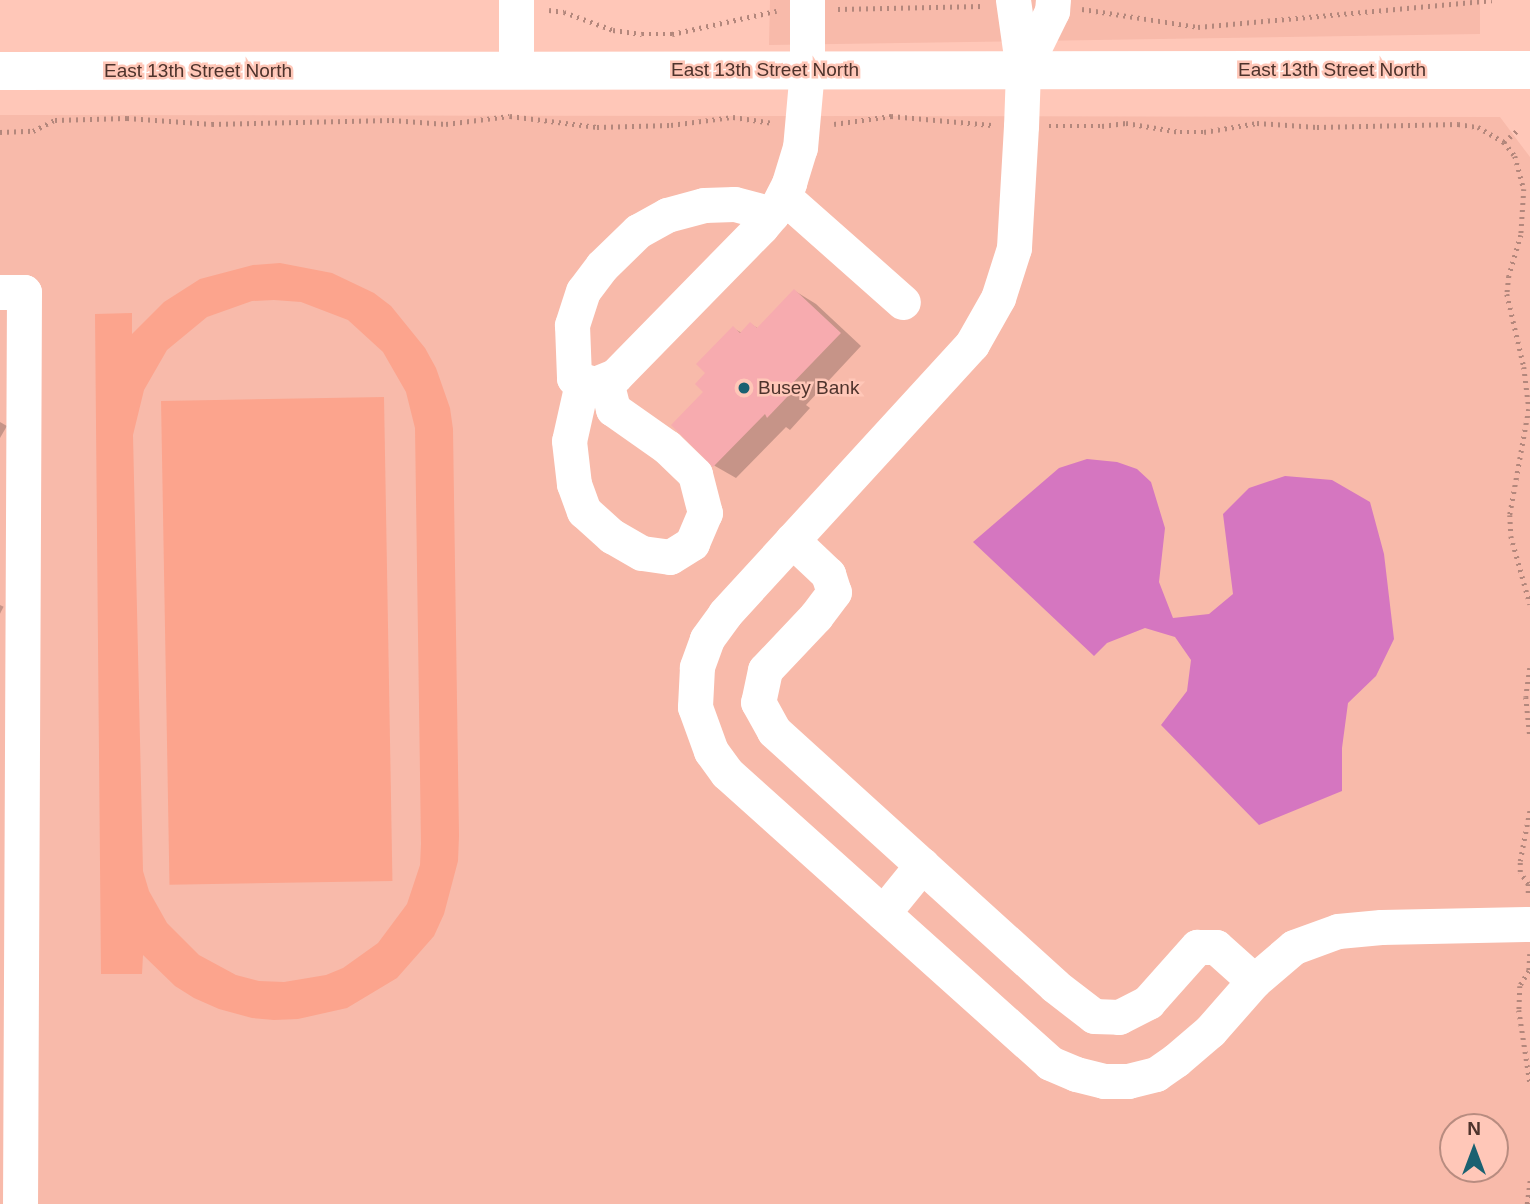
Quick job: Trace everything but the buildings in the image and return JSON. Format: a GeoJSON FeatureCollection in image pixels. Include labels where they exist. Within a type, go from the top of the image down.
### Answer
{"type":"FeatureCollection","features":[{"type":"Feature","properties":{"kind":"main road","name":"East 13th Street North"},"geometry":{"type":"LineString","coordinates":[[0,71],[1530,70]]}},
{"type":"Feature","properties":{"kind":"street"},"geometry":{"type":"LineString","coordinates":[[516,0],[516,70]]}},
{"type":"Feature","properties":{"kind":"street"},"geometry":{"type":"LineString","coordinates":[[807,0],[807,70],[803,126],[796,164],[778,205],[625,366],[594,382],[574,378],[572,372],[575,310],[583,291],[621,246],[638,231],[667,215],[704,205],[778,205],[903,302]]}},
{"type":"Feature","properties":{"kind":"street"},"geometry":{"type":"LineString","coordinates":[[1013,0],[1023,70],[1021,126],[1014,248],[998,298],[972,344],[725,614],[707,639],[697,667],[695,707],[711,751],[727,773],[1050,1063],[1076,1074],[1104,1081],[1128,1081],[1156,1074],[1210,1031],[1254,981],[1294,947],[1338,931],[1529,911]]}},
{"type":"Feature","properties":{"kind":"street"},"geometry":{"type":"LineString","coordinates":[[1023,70],[1052,11],[1053,0]]}},
{"type":"Feature","properties":{"kind":"street"},"geometry":{"type":"LineString","coordinates":[[0,292],[23,292],[11,776],[10,1051],[20,1204]]}},
{"type":"Feature","properties":{"kind":"street"},"geometry":{"type":"LineString","coordinates":[[594,382],[613,409],[667,447],[695,474],[705,513],[692,542],[670,557],[642,553],[622,542],[584,511],[574,484],[569,441],[594,382]]}},
{"type":"Feature","properties":{"kind":"street"},"geometry":{"type":"LineString","coordinates":[[792,540],[828,574],[834,592],[816,616],[765,670],[758,702],[775,731],[1055,986],[1094,1016],[1119,1017],[1148,1002],[1197,947],[1216,947],[1254,981]]}},
{"type":"Feature","properties":{"kind":"street"},"geometry":{"type":"LineString","coordinates":[[883,913],[922,865]]}},
{"type":"Feature","properties":{"kind":"path"},"geometry":{"type":"LineString","coordinates":[[0,132],[33,131],[55,120],[127,118],[212,124],[391,120],[446,124],[510,116],[597,127],[671,125],[733,117],[803,126],[891,116],[942,123],[1021,126],[1102,126],[1126,123],[1180,132],[1204,132],[1257,123],[1317,127],[1458,124],[1478,127],[1504,142],[1515,156],[1524,189],[1521,235],[1507,294],[1524,367],[1529,409],[1510,515],[1511,536],[1530,604]]}},
{"type":"Feature","properties":{"kind":"path"},"geometry":{"type":"LineString","coordinates":[[1504,142],[1518,130]]}},
{"type":"Feature","properties":{"kind":"path"},"geometry":{"type":"LineString","coordinates":[[1530,668],[1526,714],[1530,737]]}},
{"type":"Feature","properties":{"kind":"path"},"geometry":{"type":"LineString","coordinates":[[1529,911],[1528,884],[1520,872],[1520,861],[1530,809]]}},
{"type":"Feature","properties":{"kind":"path"},"geometry":{"type":"LineString","coordinates":[[1530,946],[1529,971],[1520,986],[1519,1010],[1530,1083]]}},
{"type":"Feature","properties":{"kind":"path"},"geometry":{"type":"LineString","coordinates":[[1527,1204],[1530,1178]]}},
{"type":"Feature","properties":{"kind":"shaded area"},"geometry":{"type":"Polygon","coordinates":[[[770,0],[1480,0],[1480,34],[769,45],[770,0]]]}},
{"type":"Feature","properties":{"kind":"shaded area"},"geometry":{"type":"Polygon","coordinates":[[[0,115],[1500,117],[1530,157],[1530,1204],[0,1204],[0,115]]]}},
{"type":"Feature","properties":{"kind":"shaded area"},"geometry":{"type":"Polygon","coordinates":[[[280,263],[332,273],[374,293],[391,306],[425,348],[436,368],[450,408],[453,429],[458,861],[444,914],[434,936],[397,978],[347,1008],[298,1019],[252,1018],[219,1009],[175,986],[143,955],[142,974],[101,974],[95,314],[132,313],[132,334],[164,302],[200,279],[253,265],[280,263]],[[252,301],[207,317],[167,350],[144,390],[133,435],[143,871],[149,891],[167,923],[199,955],[236,975],[259,981],[284,982],[326,975],[343,968],[378,943],[407,904],[420,865],[415,428],[406,392],[383,352],[348,320],[301,302],[252,301]]]}},
{"type":"Feature","properties":{"kind":"shaded area"},"geometry":{"type":"Polygon","coordinates":[[[384,397],[392,881],[169,885],[161,401],[384,397]]]}},
{"type":"Feature","properties":{"kind":"shaded area"},"geometry":{"type":"Polygon","coordinates":[[[1087,459],[1117,462],[1137,469],[1151,482],[1165,528],[1159,582],[1173,618],[1209,614],[1233,594],[1223,514],[1249,488],[1285,476],[1332,480],[1370,502],[1384,554],[1394,639],[1376,676],[1348,703],[1342,748],[1342,791],[1259,825],[1161,725],[1187,691],[1191,660],[1175,637],[1145,628],[1107,643],[1094,656],[973,542],[1059,468],[1087,459]]]}},
{"type":"Feature","properties":{"kind":"place","name":"Busey Bank"},"geometry":{"type":"Point","coordinates":[744,388]}}]}
